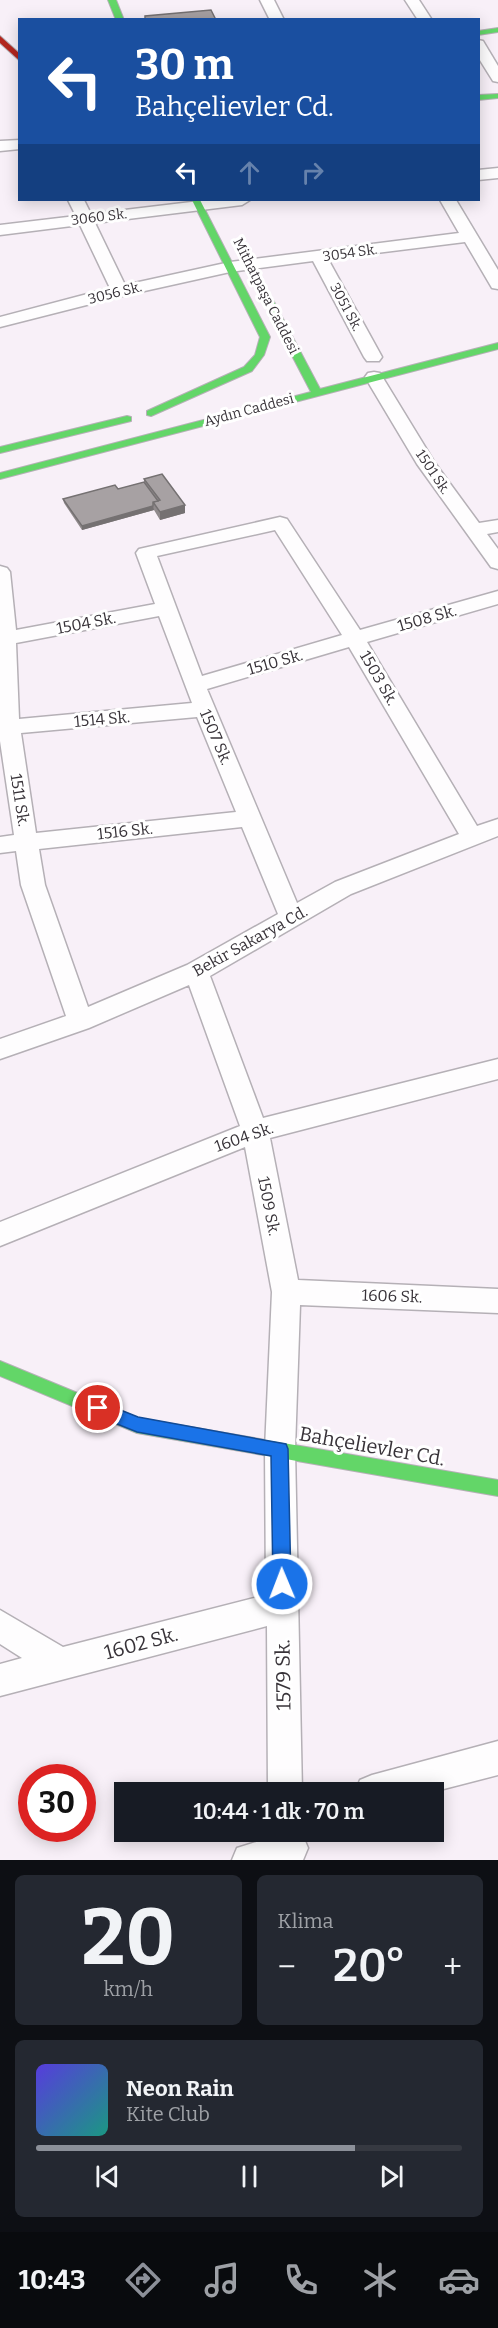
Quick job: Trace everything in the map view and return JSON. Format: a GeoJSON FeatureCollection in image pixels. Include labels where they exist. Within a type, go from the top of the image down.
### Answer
{"type":"FeatureCollection","features":[{"type":"Feature","properties":{"kind":"main road"},"geometry":{"type":"LineString","coordinates":[[112,0],[119,18]]}},
{"type":"Feature","properties":{"kind":"main road"},"geometry":{"type":"LineString","coordinates":[[480,33],[498,30]]}},
{"type":"Feature","properties":{"kind":"main road"},"geometry":{"type":"LineString","coordinates":[[0,38],[18,57]]}},
{"type":"Feature","properties":{"kind":"main road"},"geometry":{"type":"LineString","coordinates":[[480,98],[498,96]]}},
{"type":"Feature","properties":{"kind":"main road","name":"Mithatpaşa Caddesi"},"geometry":{"type":"LineString","coordinates":[[151,413],[249,369],[261,355],[265,337],[198,202]]}},
{"type":"Feature","properties":{"kind":"main road","name":"Mithatpaşa Caddesi"},"geometry":{"type":"LineString","coordinates":[[252,269],[316,392]]}},
{"type":"Feature","properties":{"kind":"main road","name":"Aydın Caddesi"},"geometry":{"type":"LineString","coordinates":[[0,476],[498,346]]}},
{"type":"Feature","properties":{"kind":"main road","name":"Aydın Caddesi"},"geometry":{"type":"LineString","coordinates":[[0,450],[229,393]]}},
{"type":"Feature","properties":{"kind":"main road","name":"Bahçelievler Cd."},"geometry":{"type":"LineString","coordinates":[[0,1368],[137,1425],[498,1488]]}},
{"type":"Feature","properties":{"kind":"street"},"geometry":{"type":"LineString","coordinates":[[267,0],[276,18]]}},
{"type":"Feature","properties":{"kind":"street"},"geometry":{"type":"LineString","coordinates":[[412,0],[424,18]]}},
{"type":"Feature","properties":{"kind":"street"},"geometry":{"type":"LineString","coordinates":[[480,47],[498,78]]}},
{"type":"Feature","properties":{"kind":"street"},"geometry":{"type":"LineString","coordinates":[[0,146],[18,144]]}},
{"type":"Feature","properties":{"kind":"street"},"geometry":{"type":"LineString","coordinates":[[480,175],[498,173]]}},
{"type":"Feature","properties":{"kind":"street"},"geometry":{"type":"LineString","coordinates":[[76,201],[120,291]]}},
{"type":"Feature","properties":{"kind":"street","name":"3060 Sk."},"geometry":{"type":"LineString","coordinates":[[0,230],[198,202],[220,205],[238,201]]}},
{"type":"Feature","properties":{"kind":"street"},"geometry":{"type":"LineString","coordinates":[[449,201],[498,284]]}},
{"type":"Feature","properties":{"kind":"street","name":"3054 Sk."},"geometry":{"type":"LineString","coordinates":[[230,267],[252,269],[319,257],[471,236]]}},
{"type":"Feature","properties":{"kind":"street","name":"3051 Sk."},"geometry":{"type":"LineString","coordinates":[[319,257],[373,357]]}},
{"type":"Feature","properties":{"kind":"street","name":"3056 Sk."},"geometry":{"type":"LineString","coordinates":[[0,322],[120,291],[230,267]]}},
{"type":"Feature","properties":{"kind":"street","name":"1501 Sk."},"geometry":{"type":"LineString","coordinates":[[374,377],[426,464],[498,563]]}},
{"type":"Feature","properties":{"kind":"street","name":"1503 Sk."},"geometry":{"type":"LineString","coordinates":[[146,553],[280,523],[356,639],[472,837]]}},
{"type":"Feature","properties":{"kind":"street"},"geometry":{"type":"LineString","coordinates":[[473,530],[498,526]]}},
{"type":"Feature","properties":{"kind":"street","name":"1507 Sk."},"geometry":{"type":"LineString","coordinates":[[146,553],[204,709],[291,918]]}},
{"type":"Feature","properties":{"kind":"street","name":"1511 Sk."},"geometry":{"type":"LineString","coordinates":[[0,572],[6,638],[5,728],[27,841],[33,885],[80,1022]]}},
{"type":"Feature","properties":{"kind":"street","name":"1508 Sk."},"geometry":{"type":"LineString","coordinates":[[356,639],[498,597]]}},
{"type":"Feature","properties":{"kind":"street","name":"1504 Sk."},"geometry":{"type":"LineString","coordinates":[[6,638],[167,608]]}},
{"type":"Feature","properties":{"kind":"street","name":"1510 Sk."},"geometry":{"type":"LineString","coordinates":[[195,685],[356,639]]}},
{"type":"Feature","properties":{"kind":"street","name":"1514 Sk."},"geometry":{"type":"LineString","coordinates":[[5,728],[204,709]]}},
{"type":"Feature","properties":{"kind":"street","name":"1516 Sk."},"geometry":{"type":"LineString","coordinates":[[0,844],[250,818]]}},
{"type":"Feature","properties":{"kind":"street","name":"Bekir Sakarya Cd."},"geometry":{"type":"LineString","coordinates":[[0,1049],[80,1022],[196,972],[343,888],[498,827]]}},
{"type":"Feature","properties":{"kind":"street","name":"1509 Sk."},"geometry":{"type":"LineString","coordinates":[[196,972],[255,1131],[286,1292],[280,1449]]}},
{"type":"Feature","properties":{"kind":"street","name":"1604 Sk."},"geometry":{"type":"LineString","coordinates":[[0,1234],[255,1131],[498,1069]]}},
{"type":"Feature","properties":{"kind":"street","name":"1606 Sk."},"geometry":{"type":"LineString","coordinates":[[286,1292],[498,1301]]}},
{"type":"Feature","properties":{"kind":"street","name":"1579 Sk."},"geometry":{"type":"LineString","coordinates":[[280,1449],[285,1782]]}},
{"type":"Feature","properties":{"kind":"street","name":"1602 Sk."},"geometry":{"type":"LineString","coordinates":[[0,1680],[282,1606]]}},
{"type":"Feature","properties":{"kind":"street"},"geometry":{"type":"LineString","coordinates":[[0,1626],[60,1664]]}},
{"type":"Feature","properties":{"kind":"street"},"geometry":{"type":"LineString","coordinates":[[409,1782],[498,1758]]}},
{"type":"Feature","properties":{"kind":"street"},"geometry":{"type":"LineString","coordinates":[[249,1860],[291,1847]]}},
{"type":"Feature","properties":{"kind":"building"},"geometry":{"type":"Polygon","coordinates":[[[211,10],[215,18],[145,18],[145,16],[211,10]]]}},
{"type":"Feature","properties":{"kind":"building"},"geometry":{"type":"Polygon","coordinates":[[[162,474],[185,505],[160,512],[153,502],[160,500],[144,479],[162,474]]]}},
{"type":"Feature","properties":{"kind":"building"},"geometry":{"type":"Polygon","coordinates":[[[144,482],[158,501],[153,502],[153,506],[82,526],[63,499],[115,485],[118,489],[144,482]]]}},
{"type":"Feature","properties":{"kind":"traffic: fast"},"geometry":{"type":"LineString","coordinates":[[112,0],[119,18]]}},
{"type":"Feature","properties":{"kind":"traffic: fast"},"geometry":{"type":"LineString","coordinates":[[480,33],[498,30]]}},
{"type":"Feature","properties":{"kind":"traffic: fast"},"geometry":{"type":"LineString","coordinates":[[480,98],[498,96]]}},
{"type":"Feature","properties":{"kind":"traffic: fast"},"geometry":{"type":"LineString","coordinates":[[151,413],[248,369],[260,355],[263,347],[265,337],[197,201]]}},
{"type":"Feature","properties":{"kind":"traffic: fast"},"geometry":{"type":"LineString","coordinates":[[267,298],[316,392]]}},
{"type":"Feature","properties":{"kind":"traffic: fast"},"geometry":{"type":"LineString","coordinates":[[0,476],[498,346]]}},
{"type":"Feature","properties":{"kind":"traffic: fast"},"geometry":{"type":"LineString","coordinates":[[0,450],[127,419]]}},
{"type":"Feature","properties":{"kind":"traffic: fast"},"geometry":{"type":"LineString","coordinates":[[0,1368],[137,1425],[498,1488]]}},
{"type":"Feature","properties":{"kind":"traffic: jam"},"geometry":{"type":"LineString","coordinates":[[0,38],[18,57]]}},
{"type":"Feature","properties":{"kind":"route"},"geometry":{"type":"LineString","coordinates":[[98,1408],[137,1425],[280,1449],[282,1584]]}}]}
